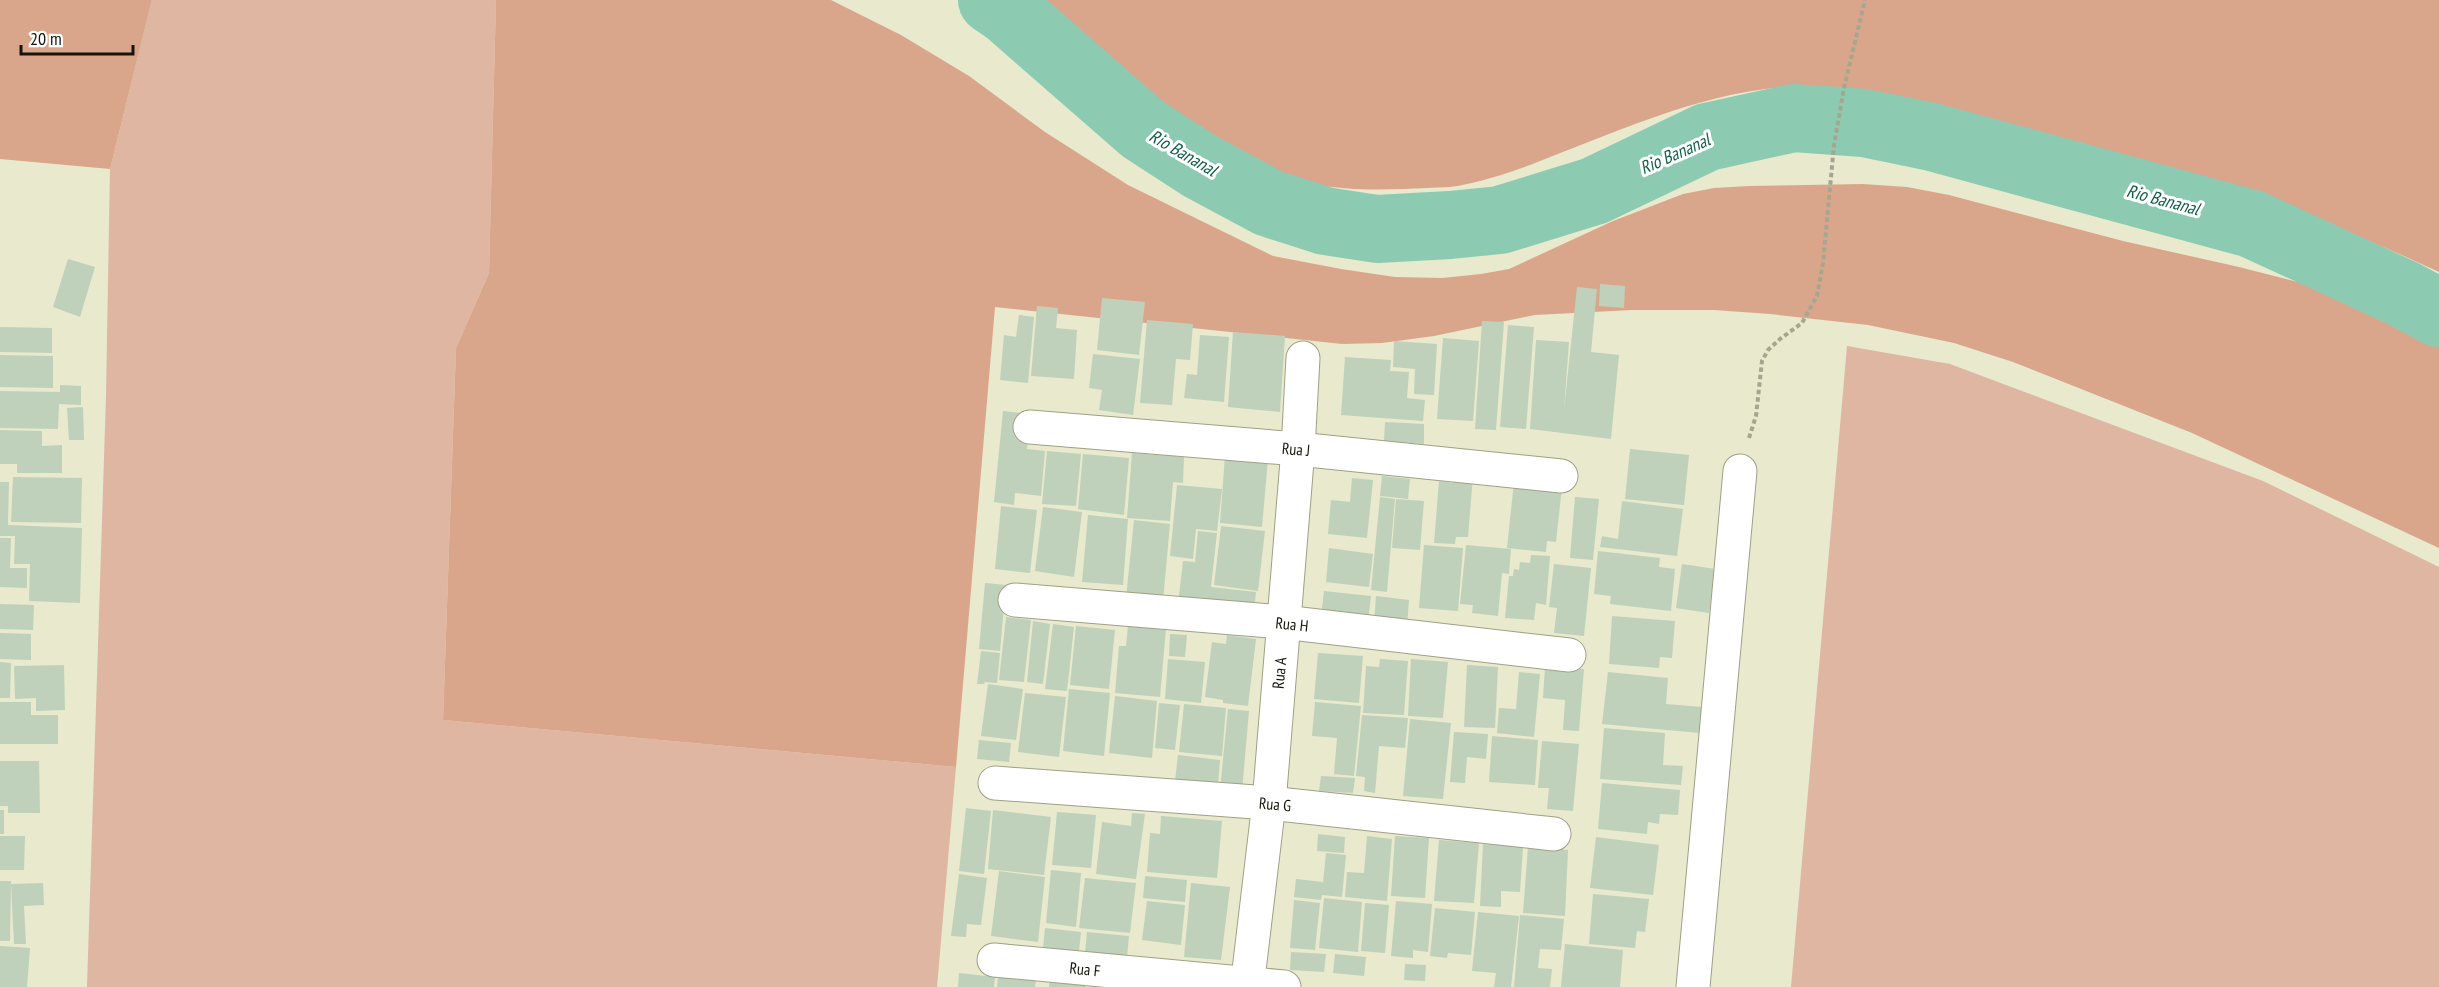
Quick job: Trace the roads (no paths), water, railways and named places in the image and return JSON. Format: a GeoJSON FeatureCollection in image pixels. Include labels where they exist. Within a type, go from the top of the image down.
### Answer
{"type":"FeatureCollection","features":[{"type":"Feature","properties":{"kind":"street","name":"Rua A"},"geometry":{"type":"LineString","coordinates":[[1247,985],[1269,803],[1298,449],[1303,357]]}},
{"type":"Feature","properties":{"kind":"street","name":"Rua J"},"geometry":{"type":"LineString","coordinates":[[1030,427],[1298,449],[1561,476]]}},
{"type":"Feature","properties":{"kind":"street"},"geometry":{"type":"LineString","coordinates":[[1693,987],[1740,471]]}},
{"type":"Feature","properties":{"kind":"street","name":"Rua H"},"geometry":{"type":"LineString","coordinates":[[1015,600],[1283,622],[1569,655]]}},
{"type":"Feature","properties":{"kind":"street","name":"Rua G"},"geometry":{"type":"LineString","coordinates":[[995,783],[1269,803],[1554,834]]}},
{"type":"Feature","properties":{"kind":"street","name":"Rua F"},"geometry":{"type":"LineString","coordinates":[[994,960],[1198,981],[1284,987]]}},
{"type":"Feature","properties":{"kind":"waterway","name":"Rio Bananal"},"geometry":{"type":"LineString","coordinates":[[992,0],[1008,11],[1143,129],[1200,166],[1269,203],[1325,221],[1377,229],[1500,220],[1594,191],[1707,137],[1794,118],[1864,123],[1932,137],[2252,224],[2404,294],[2439,313]]}}]}
